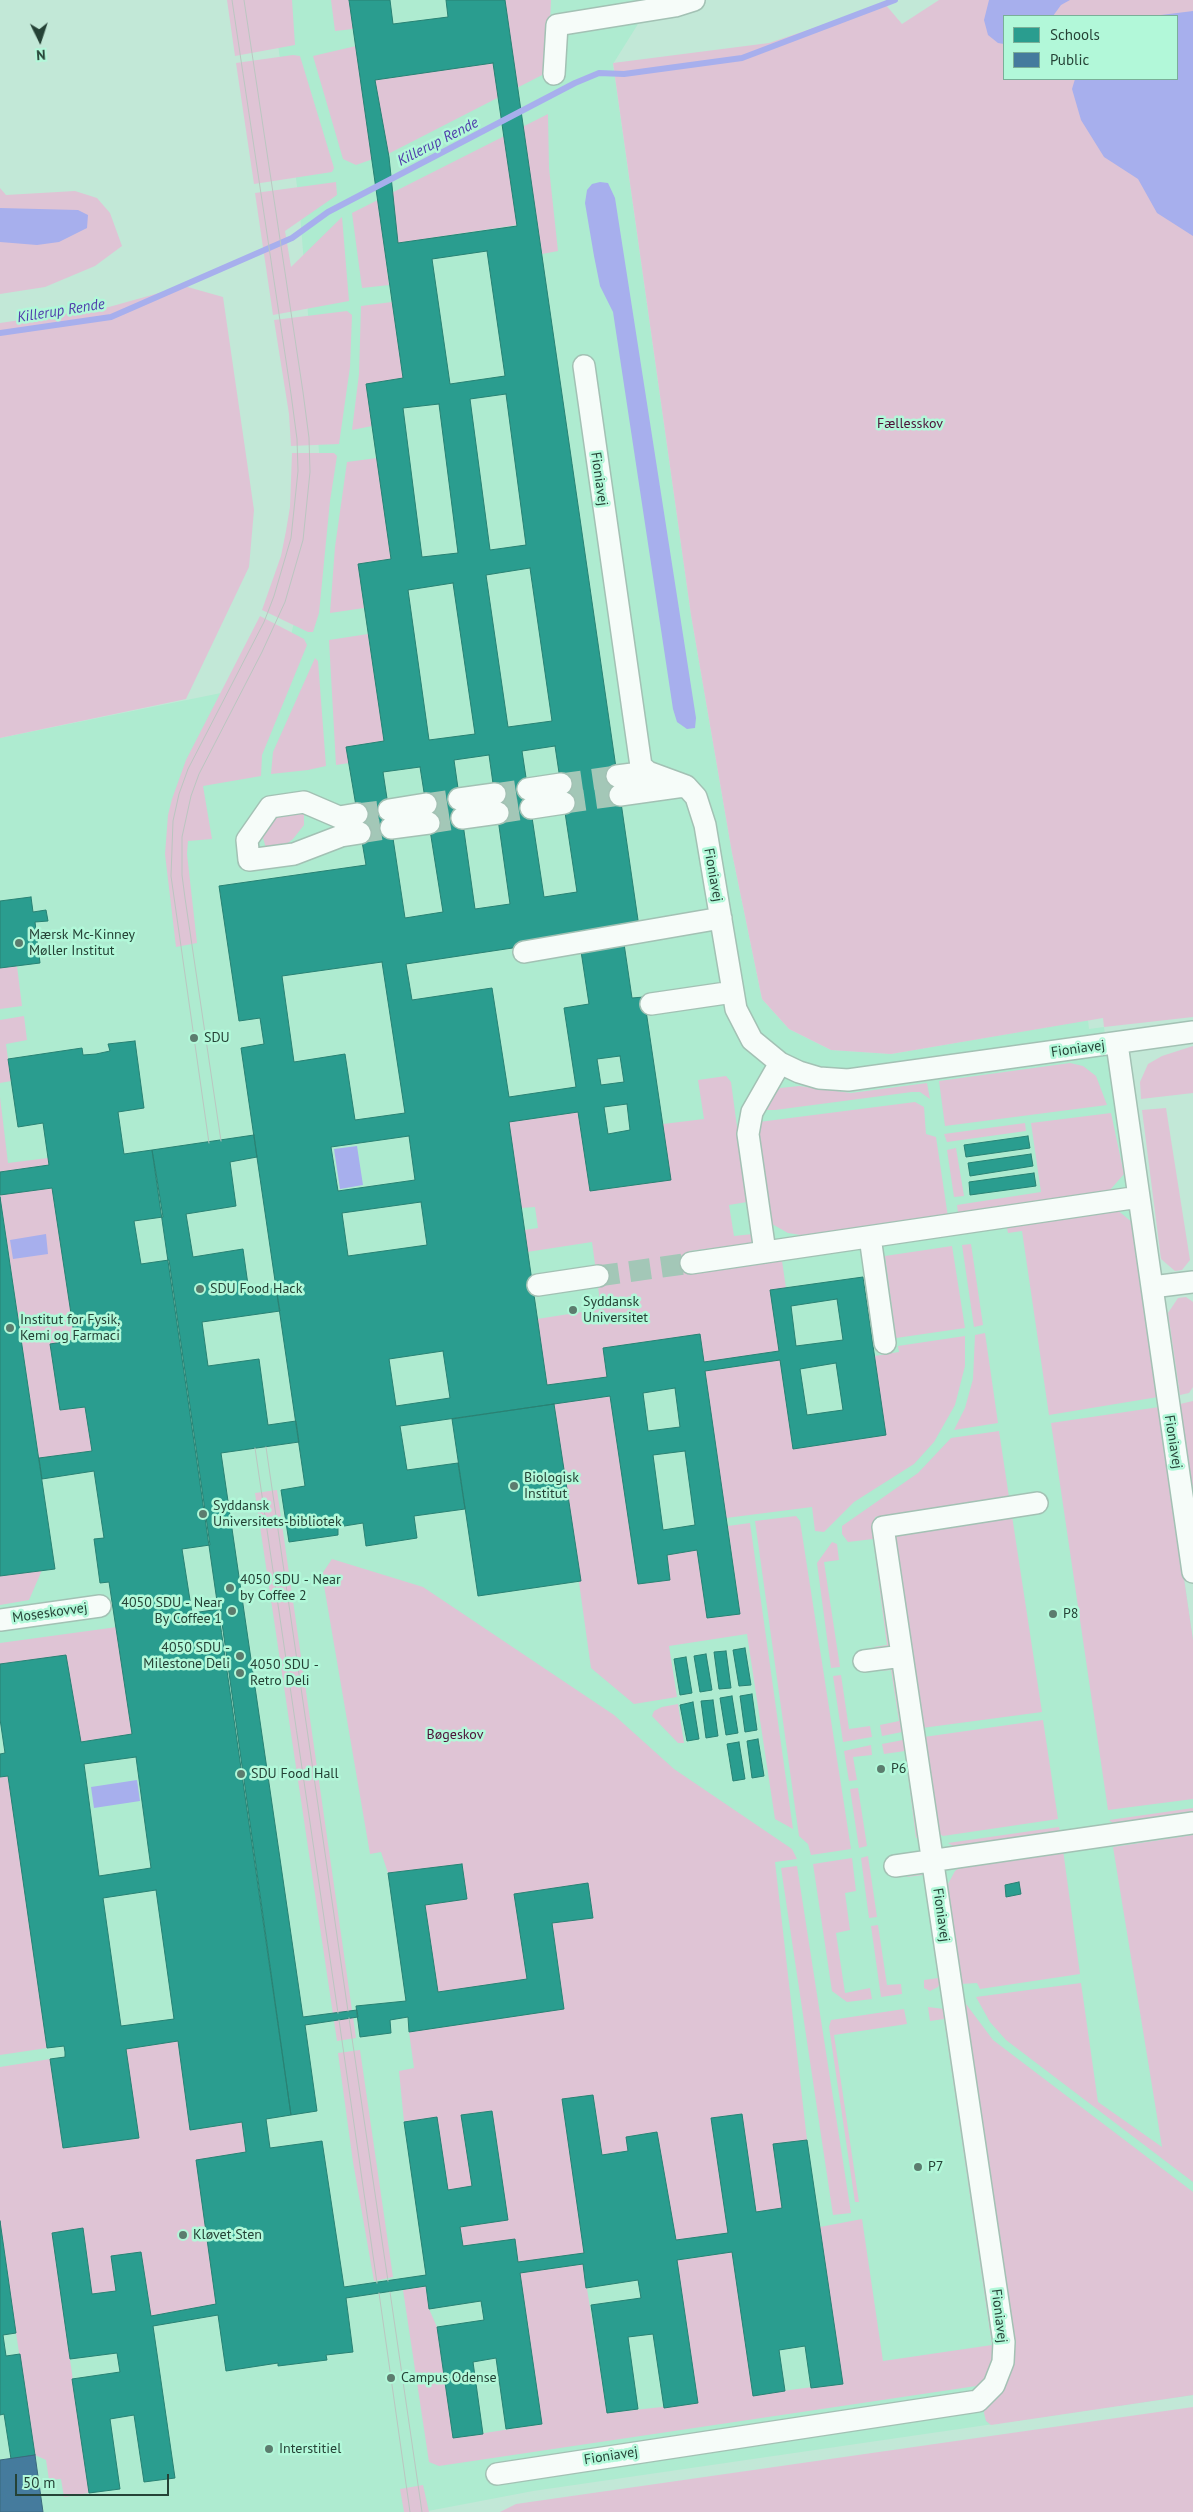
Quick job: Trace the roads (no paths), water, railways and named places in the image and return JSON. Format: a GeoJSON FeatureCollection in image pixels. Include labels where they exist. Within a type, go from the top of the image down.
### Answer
{"type":"FeatureCollection","features":[{"type":"Feature","properties":{"kind":"street"},"geometry":{"type":"LineString","coordinates":[[554,74],[557,25],[675,6],[694,0]]}},
{"type":"Feature","properties":{"kind":"street","name":"Fioniavej"},"geometry":{"type":"LineString","coordinates":[[584,366],[641,766],[648,772]]}},
{"type":"Feature","properties":{"kind":"street"},"geometry":{"type":"LineString","coordinates":[[648,772],[686,786],[618,786],[648,772]]}},
{"type":"Feature","properties":{"kind":"street","name":"Fioniavej"},"geometry":{"type":"LineString","coordinates":[[686,786],[696,797],[705,825],[736,1009],[752,1040],[780,1063],[819,1078],[848,1080],[1193,1032]]}},
{"type":"Feature","properties":{"kind":"street"},"geometry":{"type":"LineString","coordinates":[[529,799],[562,794]]}},
{"type":"Feature","properties":{"kind":"street"},"geometry":{"type":"LineString","coordinates":[[461,809],[496,804]]}},
{"type":"Feature","properties":{"kind":"street"},"geometry":{"type":"LineString","coordinates":[[390,819],[427,814]]}},
{"type":"Feature","properties":{"kind":"street"},"geometry":{"type":"LineString","coordinates":[[524,952],[721,918]]}},
{"type":"Feature","properties":{"kind":"street"},"geometry":{"type":"LineString","coordinates":[[651,1004],[733,992]]}},
{"type":"Feature","properties":{"kind":"street","name":"Fioniavej"},"geometry":{"type":"LineString","coordinates":[[1117,1044],[1193,1572]]}},
{"type":"Feature","properties":{"kind":"street"},"geometry":{"type":"LineString","coordinates":[[765,1252],[748,1134],[752,1112],[780,1063]]}},
{"type":"Feature","properties":{"kind":"street"},"geometry":{"type":"LineString","coordinates":[[691,1263],[1139,1197]]}},
{"type":"Feature","properties":{"kind":"street"},"geometry":{"type":"LineString","coordinates":[[870,1237],[885,1343]]}},
{"type":"Feature","properties":{"kind":"street"},"geometry":{"type":"LineString","coordinates":[[538,1285],[598,1276]]}},
{"type":"Feature","properties":{"kind":"street"},"geometry":{"type":"LineString","coordinates":[[1152,1287],[1193,1282]]}},
{"type":"Feature","properties":{"kind":"street","name":"Fioniavej"},"geometry":{"type":"LineString","coordinates":[[497,2474],[978,2401],[994,2385],[1003,2362],[1004,2342],[883,1527],[1037,1503]]}},
{"type":"Feature","properties":{"kind":"street","name":"Moseskovvej"},"geometry":{"type":"LineString","coordinates":[[0,1620],[100,1606]]}},
{"type":"Feature","properties":{"kind":"street"},"geometry":{"type":"LineString","coordinates":[[864,1661],[902,1656]]}},
{"type":"Feature","properties":{"kind":"street"},"geometry":{"type":"LineString","coordinates":[[895,1866],[1193,1823]]}},
{"type":"Feature","properties":{"kind":"water"},"geometry":{"type":"Polygon","coordinates":[[[989,0],[1070,0],[1061,5],[1054,15],[1003,15],[1003,44],[998,43],[988,35],[984,20],[989,0]]]}},
{"type":"Feature","properties":{"kind":"water"},"geometry":{"type":"Polygon","coordinates":[[[1193,11],[1193,236],[1157,213],[1138,179],[1104,157],[1081,120],[1072,89],[1075,80],[1178,80],[1178,15],[1161,15],[1193,11]]]}},
{"type":"Feature","properties":{"kind":"water"},"geometry":{"type":"Polygon","coordinates":[[[608,183],[615,198],[696,718],[695,728],[687,729],[677,722],[673,709],[613,312],[600,286],[594,256],[585,203],[587,190],[592,184],[608,183]]]}},
{"type":"Feature","properties":{"kind":"water"},"geometry":{"type":"Polygon","coordinates":[[[0,208],[78,210],[88,215],[87,228],[59,242],[37,245],[0,242],[0,208]]]}},
{"type":"Feature","properties":{"kind":"water"},"geometry":{"type":"Polygon","coordinates":[[[357,1146],[363,1185],[340,1189],[334,1149],[357,1146]]]}},
{"type":"Feature","properties":{"kind":"water"},"geometry":{"type":"Polygon","coordinates":[[[46,1234],[48,1254],[13,1259],[10,1240],[46,1234]]]}},
{"type":"Feature","properties":{"kind":"water"},"geometry":{"type":"Polygon","coordinates":[[[137,1780],[140,1801],[94,1808],[91,1787],[137,1780]]]}},
{"type":"Feature","properties":{"kind":"waterway","name":"Killerup Rende"},"geometry":{"type":"LineString","coordinates":[[0,333],[111,317],[292,238],[328,212],[575,83],[599,73],[624,74],[742,58],[895,0]]}},
{"type":"Feature","properties":{"kind":"tunnel"},"geometry":{"type":"LineString","coordinates":[[561,784],[617,776]]}},
{"type":"Feature","properties":{"kind":"tunnel"},"geometry":{"type":"LineString","coordinates":[[495,794],[528,789]]}},
{"type":"Feature","properties":{"kind":"tunnel"},"geometry":{"type":"LineString","coordinates":[[564,803],[620,795]]}},
{"type":"Feature","properties":{"kind":"tunnel"},"geometry":{"type":"LineString","coordinates":[[426,804],[459,799]]}},
{"type":"Feature","properties":{"kind":"tunnel"},"geometry":{"type":"LineString","coordinates":[[498,813],[531,808]]}},
{"type":"Feature","properties":{"kind":"tunnel"},"geometry":{"type":"LineString","coordinates":[[357,814],[389,810]]}},
{"type":"Feature","properties":{"kind":"tunnel"},"geometry":{"type":"LineString","coordinates":[[429,823],[462,818]]}},
{"type":"Feature","properties":{"kind":"tunnel"},"geometry":{"type":"LineString","coordinates":[[360,833],[391,828]]}},
{"type":"Feature","properties":{"kind":"tunnel"},"geometry":{"type":"LineString","coordinates":[[598,1276],[691,1263]]}},
{"type":"Feature","properties":{"kind":"tram line"},"geometry":{"type":"LineString","coordinates":[[209,1143],[171,876],[173,821],[179,794],[188,769],[264,622],[274,596],[291,538],[298,471],[297,439],[291,394],[232,0]]}},
{"type":"Feature","properties":{"kind":"tram line"},"geometry":{"type":"LineString","coordinates":[[221,1141],[182,875],[182,837],[191,796],[199,774],[262,652],[285,602],[303,540],[310,472],[309,438],[303,392],[244,0]]}},
{"type":"Feature","properties":{"kind":"tram line"},"geometry":{"type":"LineString","coordinates":[[266,1447],[348,2011]]}},
{"type":"Feature","properties":{"kind":"tram line"},"geometry":{"type":"LineString","coordinates":[[255,1448],[338,2013]]}},
{"type":"Feature","properties":{"kind":"tram line"},"geometry":{"type":"LineString","coordinates":[[349,2018],[388,2281]]}},
{"type":"Feature","properties":{"kind":"tram line"},"geometry":{"type":"LineString","coordinates":[[339,2020],[377,2283]]}},
{"type":"Feature","properties":{"kind":"tram line"},"geometry":{"type":"LineString","coordinates":[[390,2292],[422,2512]]}},
{"type":"Feature","properties":{"kind":"tram line"},"geometry":{"type":"LineString","coordinates":[[379,2293],[410,2512]]}},
{"type":"Feature","properties":{"kind":"place","name":"Mærsk Mc-Kinney Møller Institut"},"geometry":{"type":"Point","coordinates":[19,943]}},
{"type":"Feature","properties":{"kind":"place","name":"SDU"},"geometry":{"type":"Point","coordinates":[194,1038]}},
{"type":"Feature","properties":{"kind":"place","name":"SDU Food Hack"},"geometry":{"type":"Point","coordinates":[200,1289]}},
{"type":"Feature","properties":{"kind":"place","name":"Syddansk Universitet"},"geometry":{"type":"Point","coordinates":[573,1310]}},
{"type":"Feature","properties":{"kind":"place","name":"Institut for Fysik, Kemi og Farmaci"},"geometry":{"type":"Point","coordinates":[10,1328]}},
{"type":"Feature","properties":{"kind":"place","name":"Biologisk Institut"},"geometry":{"type":"Point","coordinates":[514,1486]}},
{"type":"Feature","properties":{"kind":"place","name":"Syddansk Universitets-bibliotek"},"geometry":{"type":"Point","coordinates":[203,1514]}},
{"type":"Feature","properties":{"kind":"place","name":"4050 SDU - Near by Coffee 2"},"geometry":{"type":"Point","coordinates":[230,1588]}},
{"type":"Feature","properties":{"kind":"place","name":"4050 SDU - Near By Coffee 1"},"geometry":{"type":"Point","coordinates":[232,1611]}},
{"type":"Feature","properties":{"kind":"place","name":"P8"},"geometry":{"type":"Point","coordinates":[1053,1614]}},
{"type":"Feature","properties":{"kind":"place","name":"4050 SDU - Milestone Deli"},"geometry":{"type":"Point","coordinates":[240,1656]}},
{"type":"Feature","properties":{"kind":"place","name":"4050 SDU - Retro Deli"},"geometry":{"type":"Point","coordinates":[240,1673]}},
{"type":"Feature","properties":{"kind":"place","name":"P6"},"geometry":{"type":"Point","coordinates":[881,1769]}},
{"type":"Feature","properties":{"kind":"place","name":"SDU Food Hall"},"geometry":{"type":"Point","coordinates":[241,1774]}},
{"type":"Feature","properties":{"kind":"place","name":"P7"},"geometry":{"type":"Point","coordinates":[918,2167]}},
{"type":"Feature","properties":{"kind":"place","name":"Kløvet Sten"},"geometry":{"type":"Point","coordinates":[183,2235]}},
{"type":"Feature","properties":{"kind":"place","name":"Campus Odense"},"geometry":{"type":"Point","coordinates":[391,2378]}},
{"type":"Feature","properties":{"kind":"place","name":"Interstitiel"},"geometry":{"type":"Point","coordinates":[269,2449]}},
{"type":"Feature","properties":{"kind":"park label","name":"Fællesskov"},"geometry":{"type":"Point","coordinates":[910,424]}},
{"type":"Feature","properties":{"kind":"park label","name":"Bøgeskov"},"geometry":{"type":"Point","coordinates":[455,1735]}}]}
